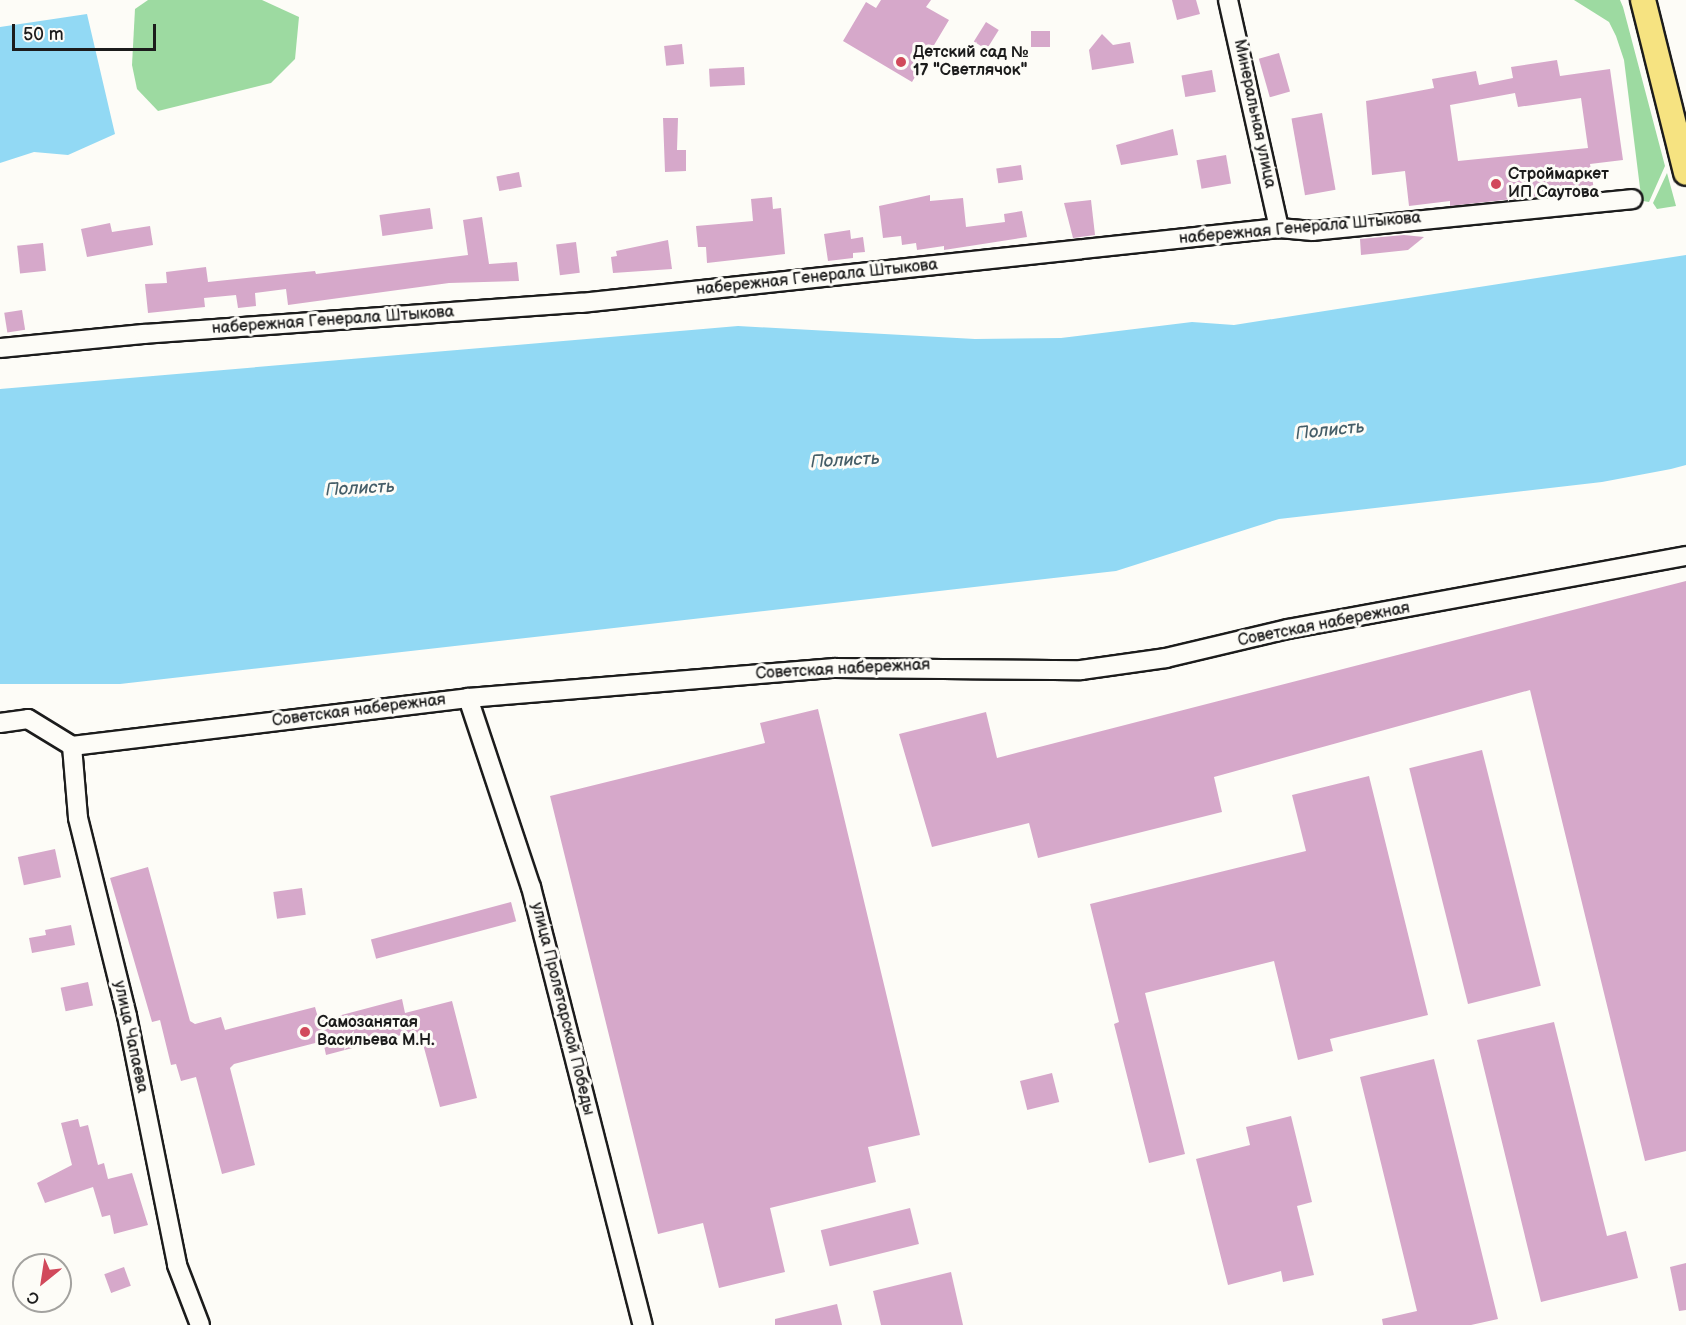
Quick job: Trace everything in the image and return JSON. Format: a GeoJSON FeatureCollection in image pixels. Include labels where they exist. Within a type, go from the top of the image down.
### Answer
{"type":"FeatureCollection","features":[{"type":"Feature","properties":{"kind":"main road"},"geometry":{"type":"LineString","coordinates":[[1643,0],[1684,165]]}},
{"type":"Feature","properties":{"kind":"street","name":"Минеральная улица"},"geometry":{"type":"LineString","coordinates":[[1228,0],[1278,228]]}},
{"type":"Feature","properties":{"kind":"street","name":"набережная Генерала Штыкова"},"geometry":{"type":"LineString","coordinates":[[0,348],[144,334],[581,303],[1278,228],[1313,231],[1632,199]]}},
{"type":"Feature","properties":{"kind":"street","name":"Советская набережная"},"geometry":{"type":"LineString","coordinates":[[72,746],[468,698],[835,668],[1081,670],[1167,658],[1288,629],[1686,556]]}},
{"type":"Feature","properties":{"kind":"street","name":"улица Пролетарской Победы"},"geometry":{"type":"LineString","coordinates":[[468,698],[531,887],[643,1325]]}},
{"type":"Feature","properties":{"kind":"street"},"geometry":{"type":"LineString","coordinates":[[0,723],[28,719],[72,746]]}},
{"type":"Feature","properties":{"kind":"street","name":"улица Чапаева"},"geometry":{"type":"LineString","coordinates":[[72,746],[78,818],[127,1016],[177,1265],[200,1325]]}},
{"type":"Feature","properties":{"kind":"green space"},"geometry":{"type":"Polygon","coordinates":[[[148,0],[262,0],[299,17],[295,59],[271,83],[158,111],[137,89],[132,65],[135,9],[148,0]]]}},
{"type":"Feature","properties":{"kind":"green space"},"geometry":{"type":"Polygon","coordinates":[[[1574,0],[1620,0],[1623,7],[1665,166],[1649,202],[1643,201],[1640,188],[1624,60],[1616,36],[1609,22],[1574,0]]]}},
{"type":"Feature","properties":{"kind":"green space"},"geometry":{"type":"Polygon","coordinates":[[[1667,173],[1676,206],[1657,209],[1653,203],[1667,173]]]}},
{"type":"Feature","properties":{"kind":"water"},"geometry":{"type":"Polygon","coordinates":[[[87,14],[115,134],[68,155],[34,152],[0,163],[0,27],[87,14]]]}},
{"type":"Feature","properties":{"kind":"water","name":"Полисть"},"geometry":{"type":"Polygon","coordinates":[[[1686,255],[1686,465],[1671,469],[1602,482],[1279,519],[1116,571],[120,684],[0,684],[0,389],[738,326],[975,339],[1061,338],[1192,322],[1234,325],[1686,255]]]}},
{"type":"Feature","properties":{"kind":"building"},"geometry":{"type":"Polygon","coordinates":[[[881,0],[931,0],[926,7],[949,20],[912,82],[843,41],[866,2],[876,8],[881,0]]]}},
{"type":"Feature","properties":{"kind":"building"},"geometry":{"type":"Polygon","coordinates":[[[1172,0],[1196,0],[1200,14],[1177,20],[1172,0]]]}},
{"type":"Feature","properties":{"kind":"building"},"geometry":{"type":"Polygon","coordinates":[[[986,22],[999,30],[987,49],[974,42],[986,22]]]}},
{"type":"Feature","properties":{"kind":"building"},"geometry":{"type":"Polygon","coordinates":[[[1031,31],[1050,31],[1050,47],[1031,47],[1031,31]]]}},
{"type":"Feature","properties":{"kind":"building"},"geometry":{"type":"Polygon","coordinates":[[[1102,34],[1113,45],[1130,42],[1134,63],[1092,70],[1089,50],[1102,34]]]}},
{"type":"Feature","properties":{"kind":"building"},"geometry":{"type":"Polygon","coordinates":[[[682,44],[684,64],[666,66],[664,46],[682,44]]]}},
{"type":"Feature","properties":{"kind":"building"},"geometry":{"type":"Polygon","coordinates":[[[1279,53],[1290,91],[1270,97],[1259,59],[1279,53]]]}},
{"type":"Feature","properties":{"kind":"building"},"geometry":{"type":"Polygon","coordinates":[[[1557,60],[1560,76],[1610,69],[1623,160],[1590,164],[1594,190],[1450,206],[1450,201],[1409,206],[1405,171],[1372,175],[1366,101],[1434,88],[1432,79],[1476,71],[1479,85],[1513,78],[1511,67],[1557,60]],[[1515,93],[1450,105],[1458,161],[1588,148],[1581,98],[1518,107],[1515,93]]]}},
{"type":"Feature","properties":{"kind":"building"},"geometry":{"type":"Polygon","coordinates":[[[744,67],[745,85],[710,87],[709,69],[744,67]]]}},
{"type":"Feature","properties":{"kind":"building"},"geometry":{"type":"Polygon","coordinates":[[[1212,70],[1216,92],[1185,97],[1181,75],[1212,70]]]}},
{"type":"Feature","properties":{"kind":"building"},"geometry":{"type":"Polygon","coordinates":[[[1322,113],[1336,190],[1305,195],[1291,118],[1322,113]]]}},
{"type":"Feature","properties":{"kind":"building"},"geometry":{"type":"Polygon","coordinates":[[[663,118],[678,118],[677,150],[686,150],[686,171],[665,172],[663,118]]]}},
{"type":"Feature","properties":{"kind":"building"},"geometry":{"type":"Polygon","coordinates":[[[1173,129],[1178,155],[1121,165],[1116,145],[1173,129]]]}},
{"type":"Feature","properties":{"kind":"building"},"geometry":{"type":"Polygon","coordinates":[[[1226,155],[1231,184],[1201,189],[1196,160],[1226,155]]]}},
{"type":"Feature","properties":{"kind":"building"},"geometry":{"type":"Polygon","coordinates":[[[1021,165],[1023,180],[998,183],[996,168],[1021,165]]]}},
{"type":"Feature","properties":{"kind":"building"},"geometry":{"type":"Polygon","coordinates":[[[519,172],[522,187],[499,191],[496,176],[519,172]]]}},
{"type":"Feature","properties":{"kind":"building"},"geometry":{"type":"Polygon","coordinates":[[[930,195],[930,201],[963,198],[966,227],[1005,222],[1004,214],[1022,211],[1027,237],[944,250],[944,246],[917,250],[916,243],[902,245],[901,236],[883,238],[879,206],[930,195]]]}},
{"type":"Feature","properties":{"kind":"building"},"geometry":{"type":"Polygon","coordinates":[[[772,197],[773,209],[781,208],[785,254],[707,263],[706,247],[698,247],[696,226],[753,221],[751,199],[772,197]]]}},
{"type":"Feature","properties":{"kind":"building"},"geometry":{"type":"Polygon","coordinates":[[[1091,200],[1095,235],[1073,238],[1064,203],[1091,200]]]}},
{"type":"Feature","properties":{"kind":"building"},"geometry":{"type":"Polygon","coordinates":[[[430,208],[433,229],[382,236],[379,215],[430,208]]]}},
{"type":"Feature","properties":{"kind":"building"},"geometry":{"type":"Polygon","coordinates":[[[482,217],[489,264],[517,262],[519,281],[449,283],[288,305],[286,289],[255,293],[256,306],[238,308],[236,295],[204,298],[205,307],[148,313],[145,284],[167,283],[166,272],[206,267],[208,282],[315,271],[316,274],[468,255],[463,220],[482,217]]]}},
{"type":"Feature","properties":{"kind":"building"},"geometry":{"type":"Polygon","coordinates":[[[110,223],[112,232],[150,226],[153,245],[87,257],[81,229],[110,223]]]}},
{"type":"Feature","properties":{"kind":"building"},"geometry":{"type":"Polygon","coordinates":[[[850,230],[851,239],[863,237],[865,252],[853,253],[853,258],[828,261],[824,234],[850,230]]]}},
{"type":"Feature","properties":{"kind":"building"},"geometry":{"type":"Polygon","coordinates":[[[1404,235],[1424,237],[1408,250],[1361,255],[1360,239],[1404,235]]]}},
{"type":"Feature","properties":{"kind":"building"},"geometry":{"type":"Polygon","coordinates":[[[668,240],[672,269],[613,273],[611,257],[617,256],[616,251],[668,240]]]}},
{"type":"Feature","properties":{"kind":"building"},"geometry":{"type":"Polygon","coordinates":[[[576,242],[580,273],[560,275],[556,244],[576,242]]]}},
{"type":"Feature","properties":{"kind":"building"},"geometry":{"type":"Polygon","coordinates":[[[43,243],[46,271],[20,274],[17,246],[43,243]]]}},
{"type":"Feature","properties":{"kind":"building"},"geometry":{"type":"Polygon","coordinates":[[[22,310],[25,330],[7,333],[4,313],[22,310]]]}},
{"type":"Feature","properties":{"kind":"building"},"geometry":{"type":"Polygon","coordinates":[[[1686,581],[1686,1151],[1645,1161],[1530,690],[1214,777],[1222,812],[1038,858],[1029,823],[932,847],[899,734],[986,712],[997,758],[1686,581]]]}},
{"type":"Feature","properties":{"kind":"building"},"geometry":{"type":"Polygon","coordinates":[[[818,709],[920,1135],[868,1147],[876,1182],[770,1208],[785,1272],[719,1288],[703,1223],[658,1234],[550,796],[765,743],[760,723],[818,709]]]}},
{"type":"Feature","properties":{"kind":"building"},"geometry":{"type":"Polygon","coordinates":[[[1482,750],[1541,986],[1468,1004],[1409,768],[1482,750]]]}},
{"type":"Feature","properties":{"kind":"building"},"geometry":{"type":"Polygon","coordinates":[[[1369,776],[1428,1015],[1330,1039],[1333,1051],[1298,1060],[1274,961],[1145,993],[1185,1154],[1149,1163],[1114,1024],[1119,1022],[1090,904],[1306,851],[1292,795],[1369,776]]]}},
{"type":"Feature","properties":{"kind":"building"},"geometry":{"type":"Polygon","coordinates":[[[55,849],[61,877],[24,885],[18,857],[55,849]]]}},
{"type":"Feature","properties":{"kind":"building"},"geometry":{"type":"Polygon","coordinates":[[[148,867],[190,1021],[195,1024],[221,1017],[225,1030],[315,1007],[319,1021],[402,999],[405,1013],[452,1001],[477,1098],[440,1107],[423,1044],[412,1047],[409,1033],[326,1055],[323,1041],[234,1064],[230,1068],[255,1165],[222,1174],[196,1077],[181,1081],[176,1064],[171,1065],[160,1020],[152,1022],[110,878],[148,867]]]}},
{"type":"Feature","properties":{"kind":"building"},"geometry":{"type":"Polygon","coordinates":[[[302,888],[306,915],[277,919],[273,892],[302,888]]]}},
{"type":"Feature","properties":{"kind":"building"},"geometry":{"type":"Polygon","coordinates":[[[511,902],[516,921],[376,959],[371,940],[511,902]]]}},
{"type":"Feature","properties":{"kind":"building"},"geometry":{"type":"Polygon","coordinates":[[[71,925],[75,945],[32,953],[29,938],[46,935],[45,930],[71,925]]]}},
{"type":"Feature","properties":{"kind":"building"},"geometry":{"type":"Polygon","coordinates":[[[88,982],[93,1005],[66,1011],[61,988],[88,982]]]}},
{"type":"Feature","properties":{"kind":"building"},"geometry":{"type":"Polygon","coordinates":[[[1554,1022],[1607,1236],[1626,1231],[1638,1278],[1541,1302],[1477,1040],[1554,1022]]]}},
{"type":"Feature","properties":{"kind":"building"},"geometry":{"type":"Polygon","coordinates":[[[1434,1059],[1498,1319],[1471,1325],[1383,1325],[1382,1319],[1417,1311],[1360,1077],[1434,1059]]]}},
{"type":"Feature","properties":{"kind":"building"},"geometry":{"type":"Polygon","coordinates":[[[1052,1073],[1059,1102],[1027,1110],[1020,1081],[1052,1073]]]}},
{"type":"Feature","properties":{"kind":"building"},"geometry":{"type":"Polygon","coordinates":[[[1291,1116],[1312,1202],[1297,1206],[1314,1275],[1283,1282],[1281,1271],[1228,1285],[1196,1159],[1250,1145],[1246,1127],[1291,1116]]]}},
{"type":"Feature","properties":{"kind":"building"},"geometry":{"type":"Polygon","coordinates":[[[78,1119],[80,1127],[88,1125],[98,1165],[104,1163],[108,1179],[132,1173],[148,1225],[114,1234],[110,1215],[102,1217],[93,1187],[45,1203],[37,1183],[72,1165],[61,1123],[78,1119]]]}},
{"type":"Feature","properties":{"kind":"building"},"geometry":{"type":"Polygon","coordinates":[[[910,1208],[919,1244],[830,1266],[821,1230],[910,1208]]]}},
{"type":"Feature","properties":{"kind":"building"},"geometry":{"type":"Polygon","coordinates":[[[1686,1263],[1686,1310],[1679,1311],[1670,1267],[1686,1263]]]}},
{"type":"Feature","properties":{"kind":"building"},"geometry":{"type":"Polygon","coordinates":[[[124,1267],[131,1286],[111,1293],[104,1274],[124,1267]]]}},
{"type":"Feature","properties":{"kind":"building"},"geometry":{"type":"Polygon","coordinates":[[[951,1272],[963,1325],[881,1325],[873,1291],[951,1272]]]}},
{"type":"Feature","properties":{"kind":"building"},"geometry":{"type":"Polygon","coordinates":[[[837,1304],[842,1325],[775,1325],[775,1319],[837,1304]]]}},
{"type":"Feature","properties":{"kind":"place","name":"Детский сад № 17 \"Светлячок\""},"geometry":{"type":"Point","coordinates":[901,62]}},
{"type":"Feature","properties":{"kind":"place","name":"Строймаркет ИП Саутова"},"geometry":{"type":"Point","coordinates":[1496,184]}},
{"type":"Feature","properties":{"kind":"place","name":"Самозанятая Васильева М.Н."},"geometry":{"type":"Point","coordinates":[305,1032]}}]}
